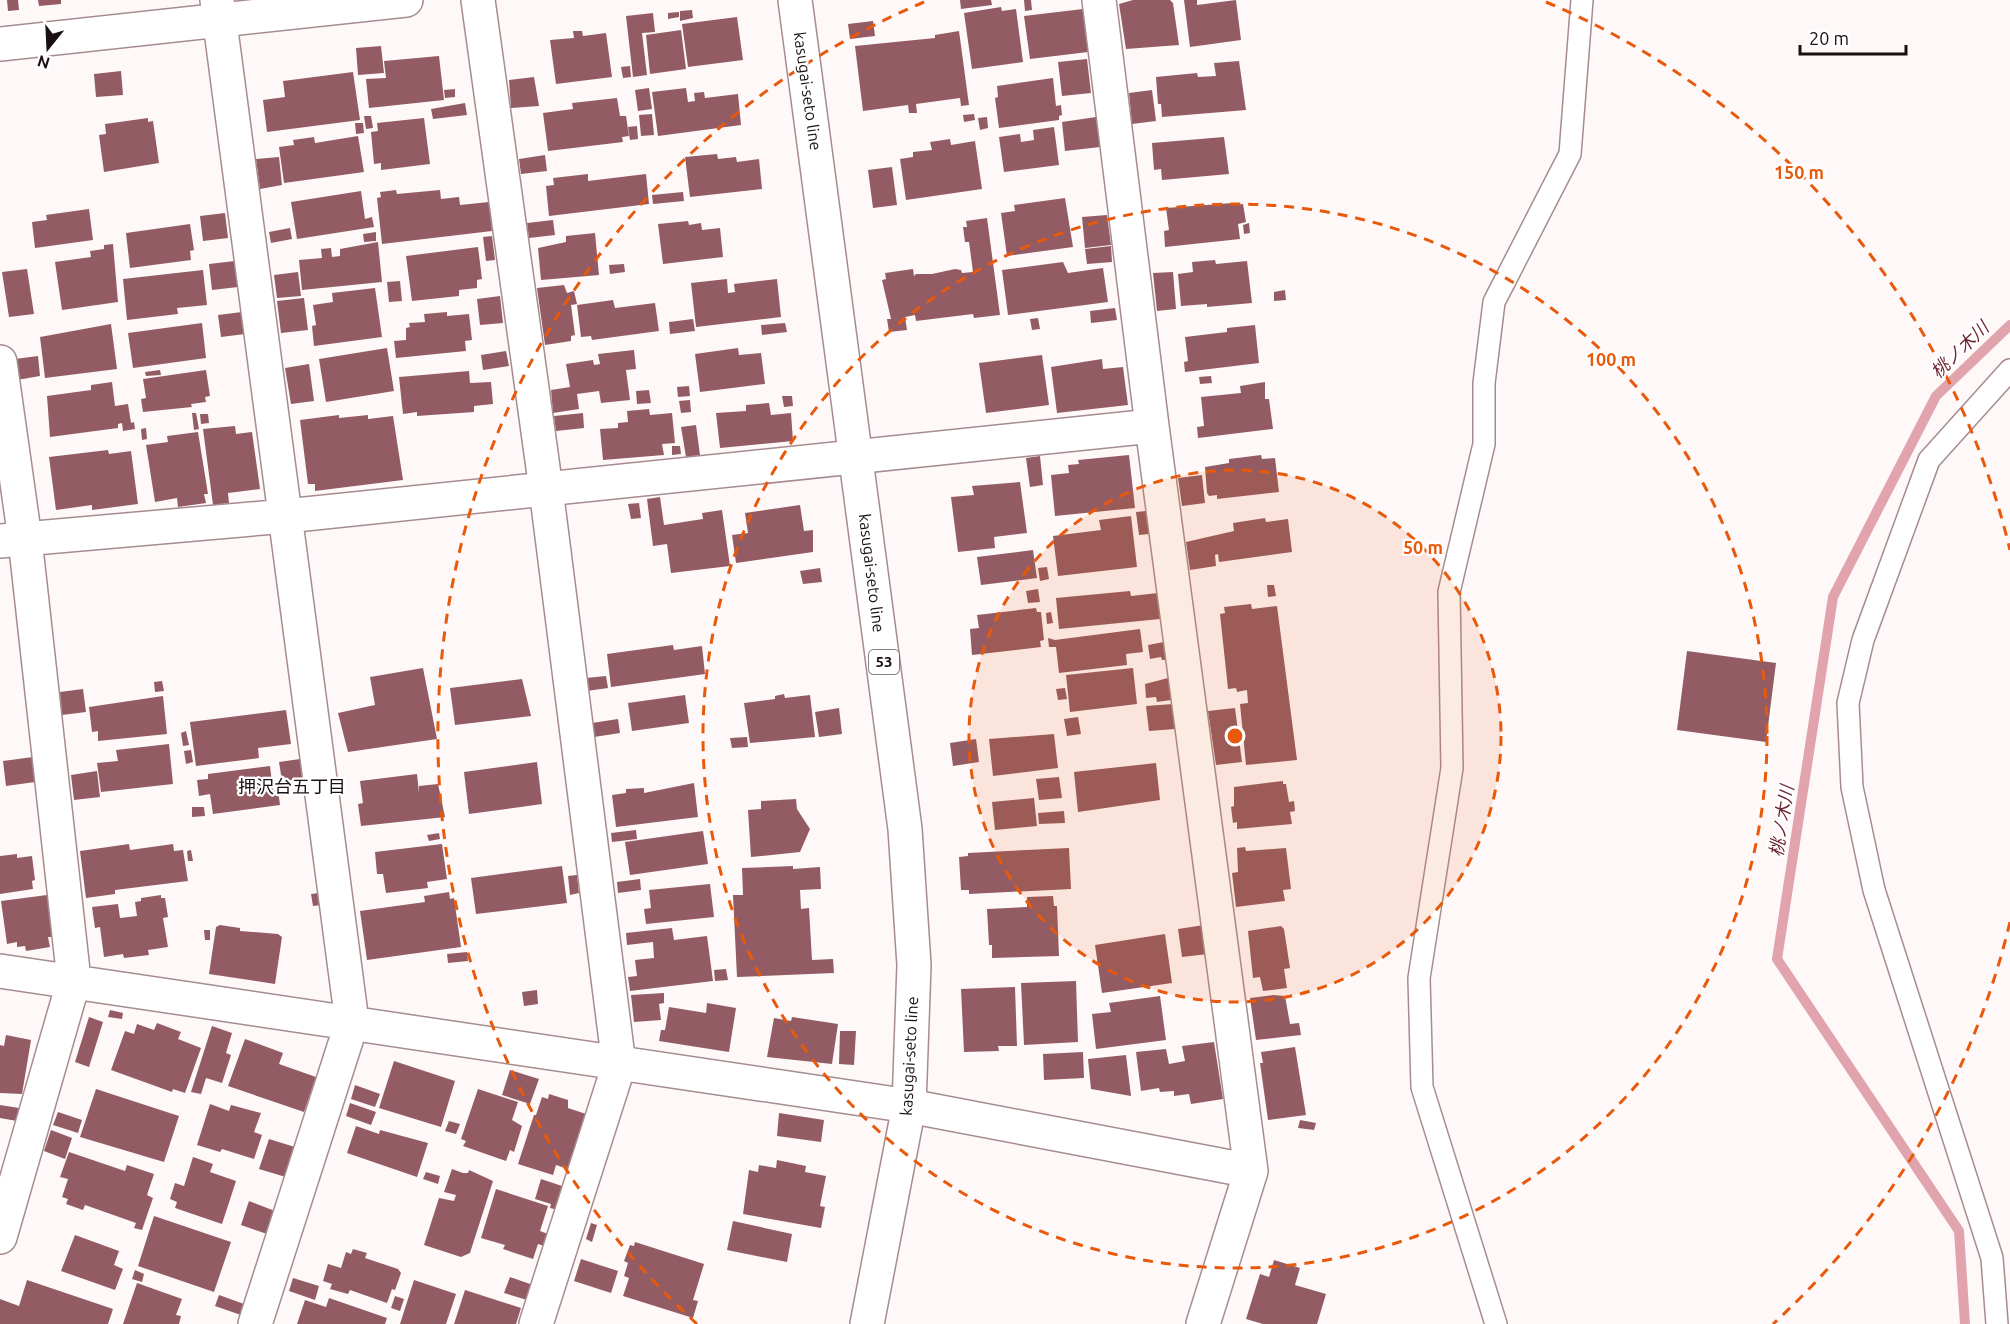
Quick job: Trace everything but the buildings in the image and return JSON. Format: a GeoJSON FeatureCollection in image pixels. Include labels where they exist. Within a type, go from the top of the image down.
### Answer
{"type":"FeatureCollection","features":[{"type":"Feature","properties":{"kind":"street"},"geometry":{"type":"LineString","coordinates":[[0,44],[218,10],[406,0]]}},
{"type":"Feature","properties":{"kind":"street"},"geometry":{"type":"LineString","coordinates":[[478,0],[546,489],[619,1065],[536,1324]]}},
{"type":"Feature","properties":{"kind":"street","name":"kasugai-seto line"},"geometry":{"type":"LineString","coordinates":[[795,0],[905,829],[914,965],[909,1106],[867,1324]]}},
{"type":"Feature","properties":{"kind":"street"},"geometry":{"type":"LineString","coordinates":[[1099,0],[1152,426],[1251,1171],[1203,1324]]}},
{"type":"Feature","properties":{"kind":"street"},"geometry":{"type":"LineString","coordinates":[[218,10],[352,1022],[255,1324]]}},
{"type":"Feature","properties":{"kind":"street"},"geometry":{"type":"LineString","coordinates":[[0,362],[12,540],[75,980],[1,1230]]}},
{"type":"Feature","properties":{"kind":"street"},"geometry":{"type":"LineString","coordinates":[[12,540],[286,516],[1152,426]]}},
{"type":"Feature","properties":{"kind":"street"},"geometry":{"type":"LineString","coordinates":[[0,971],[75,980],[619,1065],[909,1106],[1251,1171]]}},
{"type":"Feature","properties":{"kind":"lane"},"geometry":{"type":"LineString","coordinates":[[1496,1324],[1422,1087],[1419,978],[1452,768],[1449,592],[1484,444],[1484,384],[1494,302],[1570,154],[1582,0]]}},
{"type":"Feature","properties":{"kind":"lane"},"geometry":{"type":"LineString","coordinates":[[1997,1324],[1992,1258],[1874,891],[1852,787],[1848,703],[1863,640],[1929,460],[2010,370]]}},
{"type":"Feature","properties":{"kind":"waterway","name":"桃ノ木川"},"geometry":{"type":"LineString","coordinates":[[1965,1324],[1959,1231],[1777,959],[1833,597],[1936,396],[2010,325]]}},
{"type":"Feature","properties":{"kind":"district","name":"押沢台五丁目"},"geometry":{"type":"Point","coordinates":[292,787]}}]}
